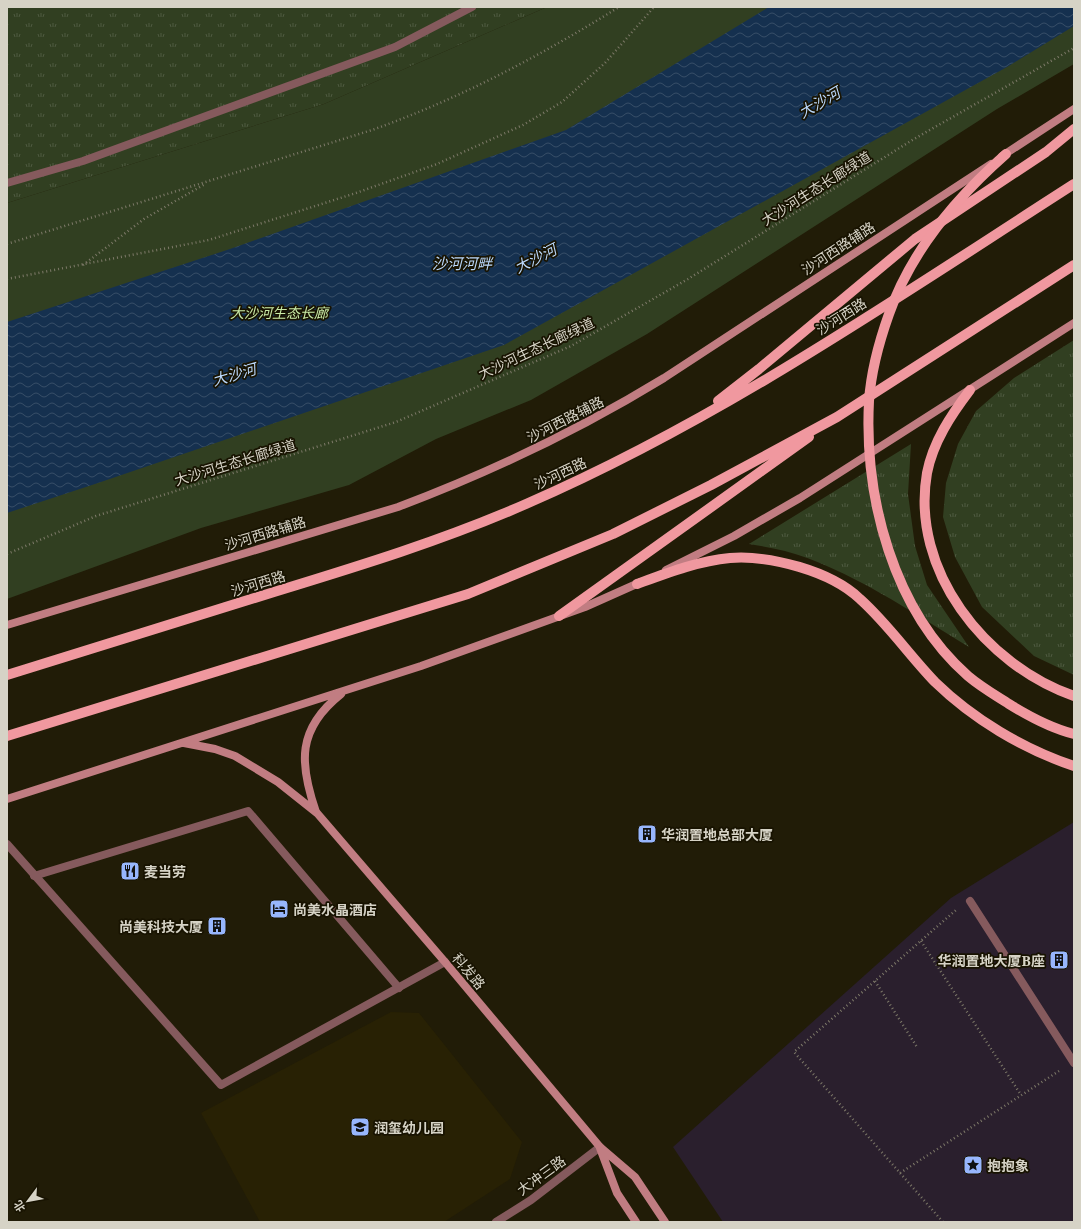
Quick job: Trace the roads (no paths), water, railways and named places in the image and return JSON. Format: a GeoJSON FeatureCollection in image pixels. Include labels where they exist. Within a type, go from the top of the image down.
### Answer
{"type":"FeatureCollection","features":[{"type":"Feature","properties":{"kind":"main road","name":"沙河西路辅路"},"geometry":{"type":"LineString","coordinates":[[7,624],[398,507],[459,484],[515,459],[615,408],[664,378],[1074,109]]}},
{"type":"Feature","properties":{"kind":"main road"},"geometry":{"type":"LineString","coordinates":[[689,424],[759,369],[915,239],[1046,152],[1074,129]]}},
{"type":"Feature","properties":{"kind":"main road"},"geometry":{"type":"LineString","coordinates":[[1006,154],[969,188],[934,230],[917,257],[889,312],[873,370],[869,400],[868,432],[871,466],[878,510],[894,563],[917,611],[933,636],[967,675],[987,691],[1038,721],[1074,734]]}},
{"type":"Feature","properties":{"kind":"main road","name":"沙河西路"},"geometry":{"type":"LineString","coordinates":[[7,675],[431,542],[528,503],[626,458],[689,424],[843,332],[1074,184]]}},
{"type":"Feature","properties":{"kind":"main road"},"geometry":{"type":"LineString","coordinates":[[559,616],[837,417],[1074,265]]}},
{"type":"Feature","properties":{"kind":"main road"},"geometry":{"type":"LineString","coordinates":[[7,799],[428,663],[585,608],[637,584],[747,529],[800,498],[1074,323]]}},
{"type":"Feature","properties":{"kind":"main road"},"geometry":{"type":"LineString","coordinates":[[970,390],[950,417],[935,447],[927,473],[924,503],[927,533],[937,565],[953,597],[976,629],[1004,658],[1037,680],[1074,696]]}},
{"type":"Feature","properties":{"kind":"main road"},"geometry":{"type":"LineString","coordinates":[[7,736],[415,612],[475,592],[613,534],[711,485],[837,417]]}},
{"type":"Feature","properties":{"kind":"main road"},"geometry":{"type":"LineString","coordinates":[[637,584],[691,566],[730,558],[752,558],[779,562],[808,570],[833,581],[859,597],[884,622],[936,682],[962,706],[1015,740],[1074,766]]}},
{"type":"Feature","properties":{"kind":"main road"},"geometry":{"type":"LineString","coordinates":[[316,813],[308,790],[305,772],[306,740],[312,726],[320,714],[345,690]]}},
{"type":"Feature","properties":{"kind":"main road"},"geometry":{"type":"LineString","coordinates":[[182,742],[214,748],[235,756],[278,782],[316,813]]}},
{"type":"Feature","properties":{"kind":"main road","name":"科发路"},"geometry":{"type":"LineString","coordinates":[[316,813],[445,962],[600,1148],[635,1177],[665,1222]]}},
{"type":"Feature","properties":{"kind":"main road","name":"科发路"},"geometry":{"type":"LineString","coordinates":[[600,1148],[617,1193],[636,1222]]}},
{"type":"Feature","properties":{"kind":"street"},"geometry":{"type":"LineString","coordinates":[[7,183],[83,161],[395,47],[472,7]]}},
{"type":"Feature","properties":{"kind":"street"},"geometry":{"type":"LineString","coordinates":[[34,876],[248,810],[399,988]]}},
{"type":"Feature","properties":{"kind":"street"},"geometry":{"type":"LineString","coordinates":[[7,844],[220,1085],[445,962]]}},
{"type":"Feature","properties":{"kind":"street"},"geometry":{"type":"LineString","coordinates":[[970,902],[1074,1063]]}},
{"type":"Feature","properties":{"kind":"street","name":"大冲三路"},"geometry":{"type":"LineString","coordinates":[[496,1222],[537,1195],[600,1148]]}},
{"type":"Feature","properties":{"kind":"water","name":"沙河河畔"},"geometry":{"type":"Polygon","coordinates":[[[769,7],[1074,7],[1074,26],[1007,67],[504,345],[7,513],[7,322],[230,249],[566,130],[769,7]]]}},
{"type":"Feature","properties":{"kind":"place","name":"华润置地总部大厦"},"geometry":{"type":"Point","coordinates":[647,834]}},
{"type":"Feature","properties":{"kind":"place","name":"麦当劳"},"geometry":{"type":"Point","coordinates":[130,871]}},
{"type":"Feature","properties":{"kind":"place","name":"尚美水晶酒店"},"geometry":{"type":"Point","coordinates":[279,909]}},
{"type":"Feature","properties":{"kind":"place","name":"尚美科技大厦"},"geometry":{"type":"Point","coordinates":[217,926]}},
{"type":"Feature","properties":{"kind":"place","name":"华润置地大厦B座"},"geometry":{"type":"Point","coordinates":[1059,960]}},
{"type":"Feature","properties":{"kind":"place","name":"润玺幼儿园"},"geometry":{"type":"Point","coordinates":[360,1127]}},
{"type":"Feature","properties":{"kind":"place","name":"抱抱象"},"geometry":{"type":"Point","coordinates":[973,1165]}},
{"type":"Feature","properties":{"kind":"water label","name":"大沙河"},"geometry":{"type":"Point","coordinates":[819,102]}},
{"type":"Feature","properties":{"kind":"water label","name":"大沙河"},"geometry":{"type":"Point","coordinates":[535,258]}},
{"type":"Feature","properties":{"kind":"water label","name":"大沙河"},"geometry":{"type":"Point","coordinates":[234,374]}},
{"type":"Feature","properties":{"kind":"park label","name":"大沙河生态长廊"},"geometry":{"type":"Point","coordinates":[279,312]}}]}
